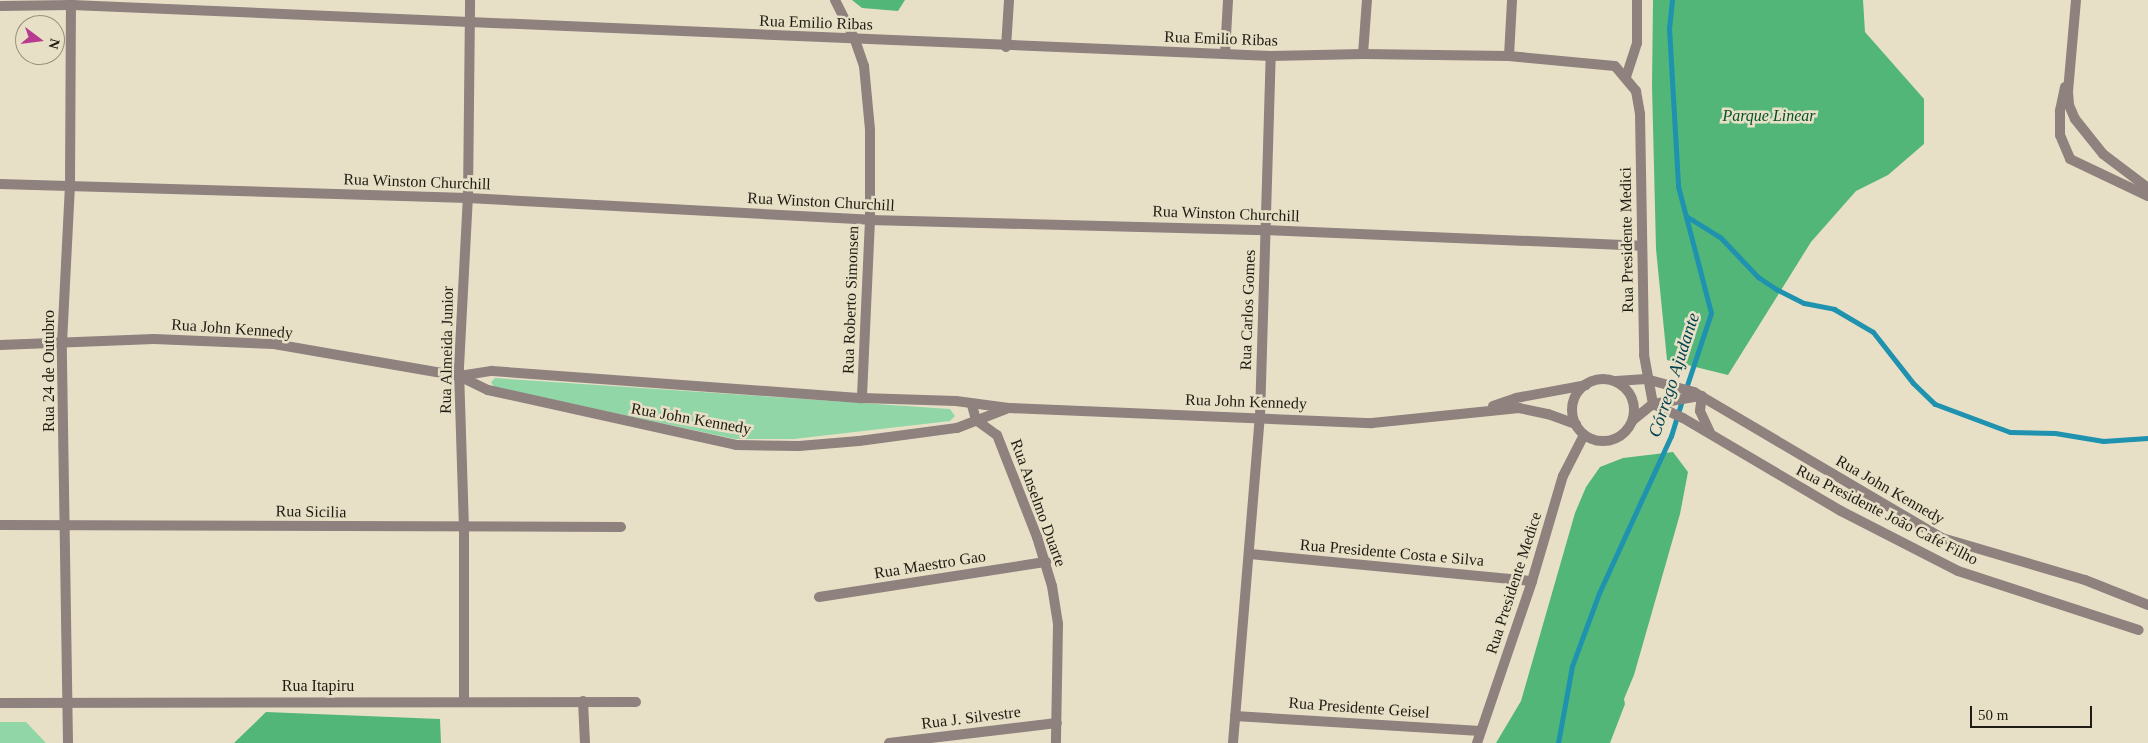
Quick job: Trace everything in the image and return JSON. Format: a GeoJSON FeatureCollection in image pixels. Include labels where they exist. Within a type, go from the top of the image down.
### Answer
{"type":"FeatureCollection","features":[{"type":"Feature","properties":{"kind":"street","name":"Rua Almeida Junior"},"geometry":{"type":"LineString","coordinates":[[464,700],[464,529],[459,376],[468,198],[472,24],[470,0]]}},
{"type":"Feature","properties":{"kind":"street","name":"Rua Roberto Simonsen"},"geometry":{"type":"LineString","coordinates":[[835,0],[855,40],[864,66],[870,130],[870,220],[862,398]]}},
{"type":"Feature","properties":{"kind":"street"},"geometry":{"type":"LineString","coordinates":[[1006,47],[1009,0]]}},
{"type":"Feature","properties":{"kind":"street"},"geometry":{"type":"LineString","coordinates":[[1225,54],[1228,0]]}},
{"type":"Feature","properties":{"kind":"street"},"geometry":{"type":"LineString","coordinates":[[1364,54],[1367,0]]}},
{"type":"Feature","properties":{"kind":"street"},"geometry":{"type":"LineString","coordinates":[[1509,56],[1512,0]]}},
{"type":"Feature","properties":{"kind":"street"},"geometry":{"type":"LineString","coordinates":[[1626,78],[1637,43],[1637,0]]}},
{"type":"Feature","properties":{"kind":"street"},"geometry":{"type":"LineString","coordinates":[[2076,0],[2068,91],[2075,119],[2103,154],[2148,188]]}},
{"type":"Feature","properties":{"kind":"street","name":"Rua Emilio Ribas"},"geometry":{"type":"LineString","coordinates":[[0,6],[71,2],[472,24],[1006,47],[1270,56],[1364,54],[1509,56],[1600,62],[1615,66],[1626,78]]}},
{"type":"Feature","properties":{"kind":"street","name":"Rua 24 de Outubro"},"geometry":{"type":"LineString","coordinates":[[68,743],[62,343],[70,186],[71,2]]}},
{"type":"Feature","properties":{"kind":"street","name":"Rua Carlos Gomes"},"geometry":{"type":"LineString","coordinates":[[1233,743],[1260,417],[1270,56]]}},
{"type":"Feature","properties":{"kind":"street"},"geometry":{"type":"LineString","coordinates":[[2070,62],[2060,111],[2060,135],[2064,150],[2078,164],[2148,196]]}},
{"type":"Feature","properties":{"kind":"street","name":"Rua Presidente Medici"},"geometry":{"type":"LineString","coordinates":[[1626,78],[1636,91],[1640,114],[1646,379],[1653,404]]}},
{"type":"Feature","properties":{"kind":"street","name":"Rua Winston Churchill"},"geometry":{"type":"LineString","coordinates":[[0,184],[468,198],[870,220],[1265,230],[1642,246]]}},
{"type":"Feature","properties":{"kind":"street","name":"Rua John Kennedy"},"geometry":{"type":"LineString","coordinates":[[0,345],[154,339],[274,344],[459,376],[488,390],[736,445],[798,446],[859,441],[957,428],[1009,408]]}},
{"type":"Feature","properties":{"kind":"street","name":"Rua John Kennedy"},"geometry":{"type":"LineString","coordinates":[[459,376],[492,371],[862,398],[956,401],[972,405],[1009,408],[1372,422],[1481,410],[1519,408],[1548,414],[1576,424]]}},
{"type":"Feature","properties":{"kind":"street","name":"Rua John Kennedy"},"geometry":{"type":"LineString","coordinates":[[1616,381],[1646,379],[1670,383],[1697,395],[1942,538],[2085,580],[2148,605]]}},
{"type":"Feature","properties":{"kind":"street"},"geometry":{"type":"LineString","coordinates":[[1602,380],[1616,381],[1625,387],[1633,403],[1632,421],[1628,429],[1613,439],[1596,440],[1584,435],[1573,416],[1575,398],[1586,385],[1602,380]]}},
{"type":"Feature","properties":{"kind":"street","name":"Rua John Kennedy"},"geometry":{"type":"LineString","coordinates":[[1481,410],[1516,398],[1586,385]]}},
{"type":"Feature","properties":{"kind":"street"},"geometry":{"type":"LineString","coordinates":[[1632,421],[1653,404],[1697,395]]}},
{"type":"Feature","properties":{"kind":"street","name":"Rua Presidente João Café Filho"},"geometry":{"type":"LineString","coordinates":[[1697,395],[1702,420],[1714,436]]}},
{"type":"Feature","properties":{"kind":"street","name":"Rua Presidente João Café Filho"},"geometry":{"type":"LineString","coordinates":[[1653,404],[1714,436],[1841,511],[1958,571],[2138,630]]}},
{"type":"Feature","properties":{"kind":"street"},"geometry":{"type":"LineString","coordinates":[[972,405],[976,420]]}},
{"type":"Feature","properties":{"kind":"street","name":"Rua Anselmo Duarte"},"geometry":{"type":"LineString","coordinates":[[976,420],[997,435],[1046,562],[1058,624],[1056,743]]}},
{"type":"Feature","properties":{"kind":"street","name":"Rua Presidente Medice"},"geometry":{"type":"LineString","coordinates":[[1476,743],[1532,581],[1563,476],[1584,435]]}},
{"type":"Feature","properties":{"kind":"street","name":"Rua Sicilia"},"geometry":{"type":"LineString","coordinates":[[0,525],[66,524],[464,529],[622,528]]}},
{"type":"Feature","properties":{"kind":"street","name":"Rua Presidente Costa e Silva"},"geometry":{"type":"LineString","coordinates":[[1250,554],[1532,581]]}},
{"type":"Feature","properties":{"kind":"street","name":"Rua Maestro Gao"},"geometry":{"type":"LineString","coordinates":[[819,597],[1046,562]]}},
{"type":"Feature","properties":{"kind":"street","name":"Rua Itapiru"},"geometry":{"type":"LineString","coordinates":[[0,703],[464,700],[636,702]]}},
{"type":"Feature","properties":{"kind":"street"},"geometry":{"type":"LineString","coordinates":[[583,701],[585,743]]}},
{"type":"Feature","properties":{"kind":"street","name":"Rua Presidente Geisel"},"geometry":{"type":"LineString","coordinates":[[1235,716],[1480,731]]}},
{"type":"Feature","properties":{"kind":"street","name":"Rua J. Silvestre"},"geometry":{"type":"LineString","coordinates":[[889,743],[1057,723]]}},
{"type":"Feature","properties":{"kind":"green space"},"geometry":{"type":"Polygon","coordinates":[[[852,0],[905,0],[898,11],[862,8],[852,0]]]}},
{"type":"Feature","properties":{"kind":"green space","name":"Parque Linear"},"geometry":{"type":"Polygon","coordinates":[[[1653,0],[1863,0],[1865,32],[1924,99],[1924,144],[1888,175],[1856,191],[1811,242],[1728,375],[1667,360],[1656,249],[1652,86],[1653,0]]]}},
{"type":"Feature","properties":{"kind":"green space"},"geometry":{"type":"Polygon","coordinates":[[[495,378],[950,409],[955,416],[950,421],[794,439],[735,439],[494,387],[491,382],[495,378]]]}},
{"type":"Feature","properties":{"kind":"green space"},"geometry":{"type":"Polygon","coordinates":[[[1673,452],[1688,472],[1680,514],[1634,675],[1610,743],[1496,743],[1521,701],[1575,513],[1586,487],[1600,467],[1623,458],[1673,452]]]}},
{"type":"Feature","properties":{"kind":"green space"},"geometry":{"type":"Polygon","coordinates":[[[266,712],[440,719],[441,743],[234,743],[266,712]]]}},
{"type":"Feature","properties":{"kind":"green space"},"geometry":{"type":"Polygon","coordinates":[[[0,722],[26,722],[46,743],[0,743],[0,722]]]}},
{"type":"Feature","properties":{"kind":"waterway","name":"Córrego Ajudante"},"geometry":{"type":"LineString","coordinates":[[1672,0],[1669,28],[1678,186],[1711,313],[1685,391]]}},
{"type":"Feature","properties":{"kind":"waterway"},"geometry":{"type":"LineString","coordinates":[[1686,216],[1720,237],[1758,277],[1776,289],[1804,303],[1834,309],[1873,332],[1913,383],[1935,404],[2010,432],[2055,433],[2103,441],[2148,438]]}},
{"type":"Feature","properties":{"kind":"waterway","name":"Córrego Ajudante"},"geometry":{"type":"LineString","coordinates":[[1558,743],[1572,666],[1599,593],[1671,436],[1682,400]]}}]}
